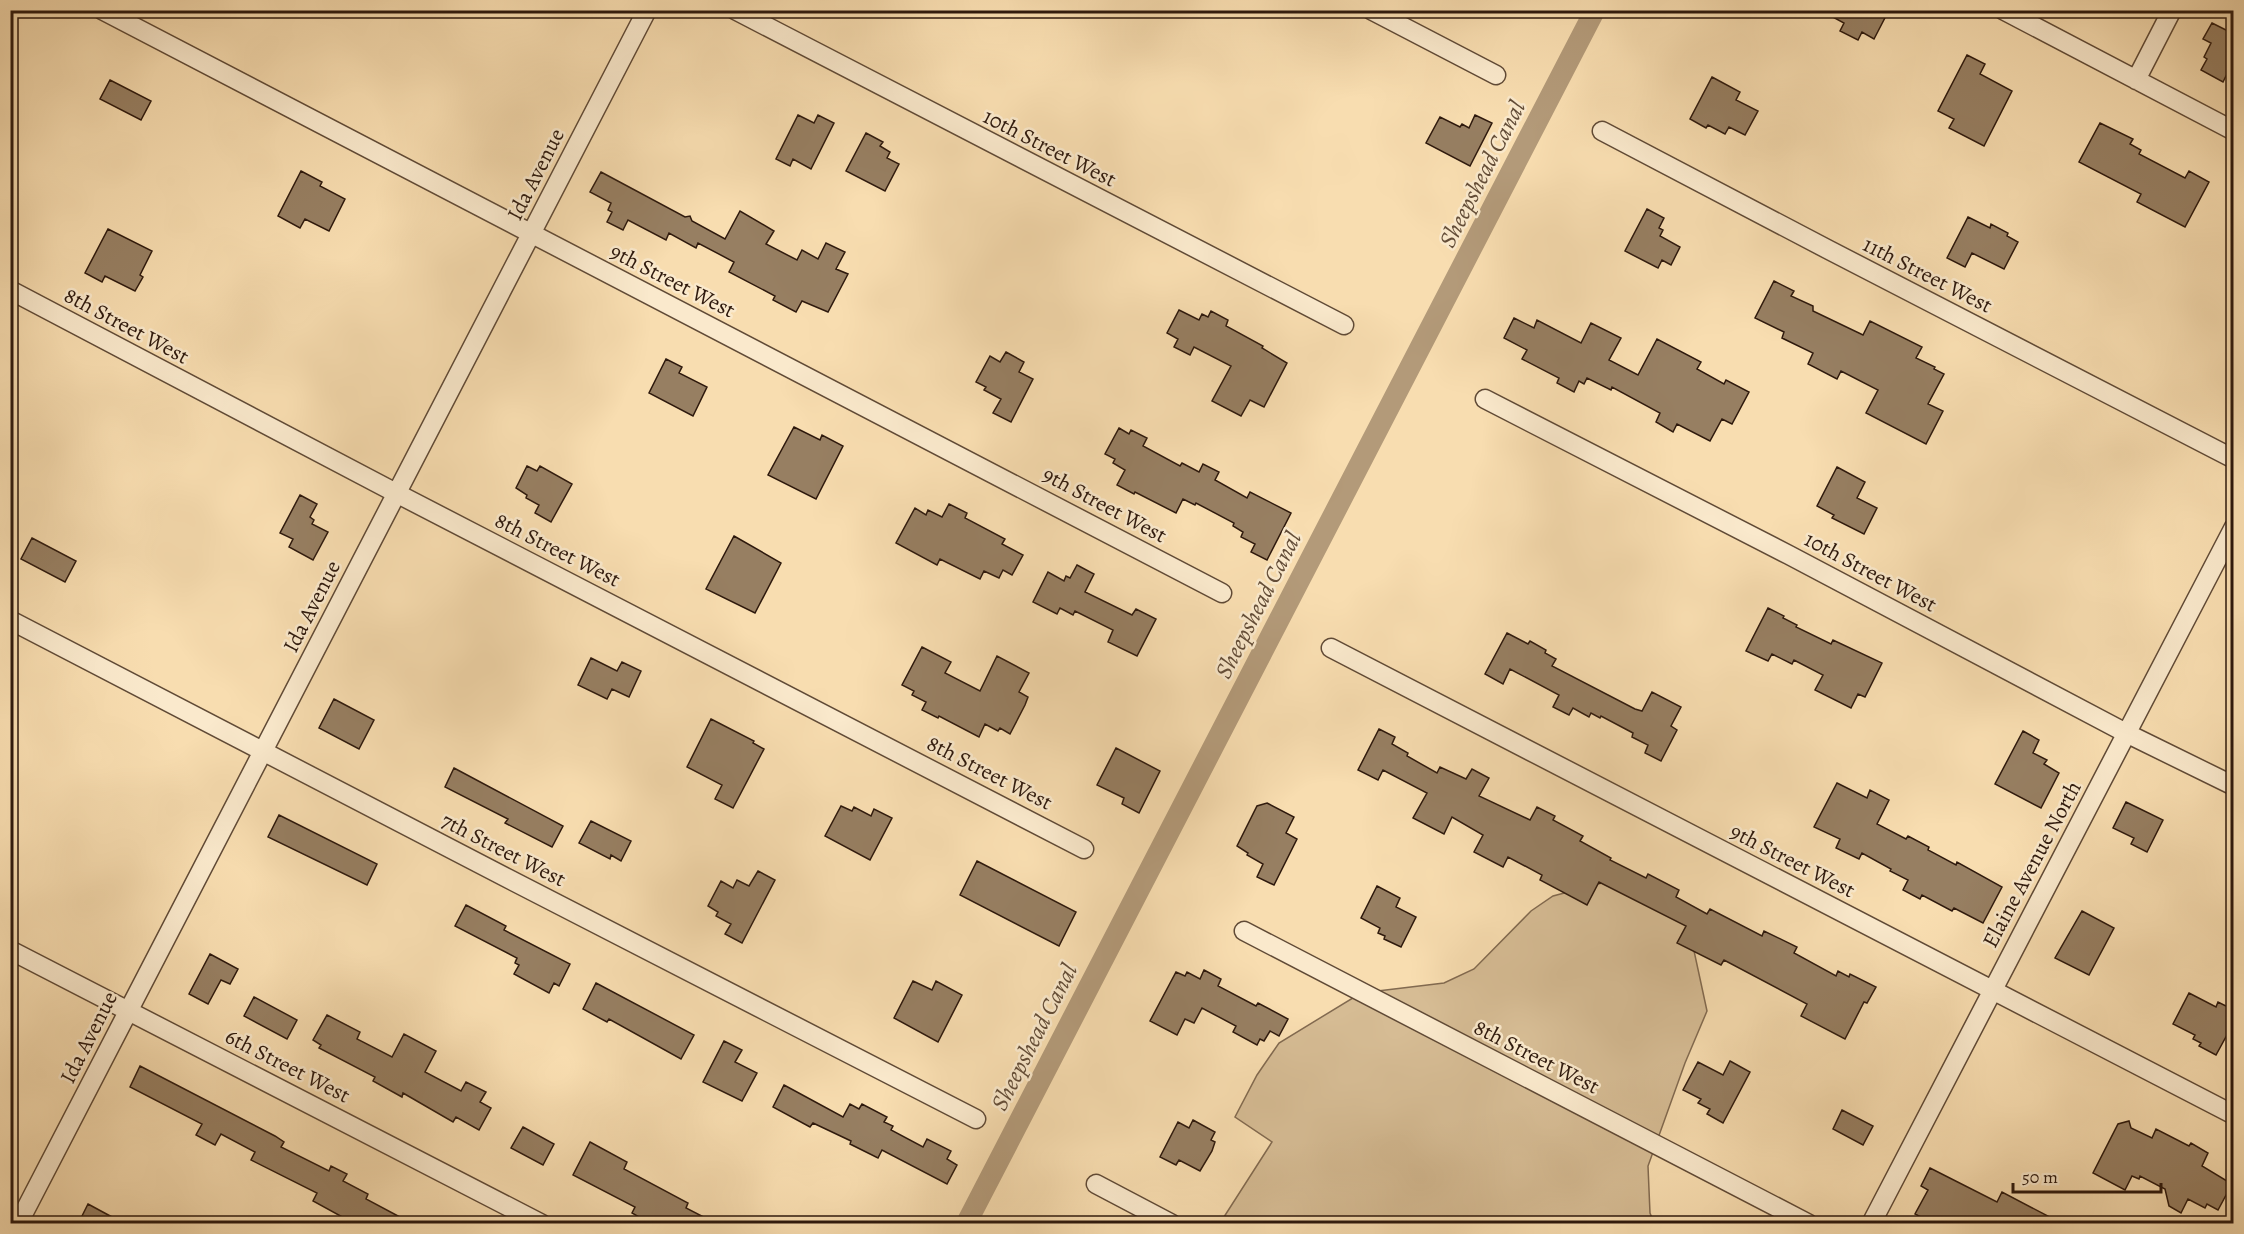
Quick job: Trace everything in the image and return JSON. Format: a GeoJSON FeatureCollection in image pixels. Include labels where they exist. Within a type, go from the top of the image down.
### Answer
{"type":"FeatureCollection","features":[{"type":"Feature","properties":{"kind":"street","name":"9th Street West"},"geometry":{"type":"LineString","coordinates":[[102,10],[1222,593]]}},
{"type":"Feature","properties":{"kind":"street","name":"Ida Avenue"},"geometry":{"type":"LineString","coordinates":[[18,1224],[647,10]]}},
{"type":"Feature","properties":{"kind":"street","name":"10th Street West"},"geometry":{"type":"LineString","coordinates":[[735,10],[1344,325]]}},
{"type":"Feature","properties":{"kind":"street"},"geometry":{"type":"LineString","coordinates":[[1371,10],[1496,75]]}},
{"type":"Feature","properties":{"kind":"street"},"geometry":{"type":"LineString","coordinates":[[2003,10],[2234,131]]}},
{"type":"Feature","properties":{"kind":"street"},"geometry":{"type":"LineString","coordinates":[[2136,80],[2172,10]]}},
{"type":"Feature","properties":{"kind":"street","name":"11th Street West"},"geometry":{"type":"LineString","coordinates":[[1602,131],[2234,459]]}},
{"type":"Feature","properties":{"kind":"street","name":"8th Street West"},"geometry":{"type":"LineString","coordinates":[[10,290],[396,493],[1084,849]]}},
{"type":"Feature","properties":{"kind":"street","name":"10th Street West"},"geometry":{"type":"LineString","coordinates":[[1485,399],[1789,555],[2126,733],[2234,786]]}},
{"type":"Feature","properties":{"kind":"street","name":"Elaine Avenue North"},"geometry":{"type":"LineString","coordinates":[[1871,1224],[2234,527]]}},
{"type":"Feature","properties":{"kind":"street","name":"7th Street West"},"geometry":{"type":"LineString","coordinates":[[10,620],[517,884],[976,1119]]}},
{"type":"Feature","properties":{"kind":"street","name":"9th Street West"},"geometry":{"type":"LineString","coordinates":[[1332,648],[2234,1115]]}},
{"type":"Feature","properties":{"kind":"street","name":"8th Street West"},"geometry":{"type":"LineString","coordinates":[[1244,931],[1809,1224]]}},
{"type":"Feature","properties":{"kind":"street","name":"6th Street West"},"geometry":{"type":"LineString","coordinates":[[10,950],[542,1224]]}},
{"type":"Feature","properties":{"kind":"street"},"geometry":{"type":"LineString","coordinates":[[1096,1184],[1172,1224]]}},
{"type":"Feature","properties":{"kind":"shaded area"},"geometry":{"type":"Polygon","coordinates":[[[1602,883],[1688,923],[1707,1011],[1685,1063],[1648,1166],[1650,1213],[1654,1223],[1225,1224],[1222,1220],[1272,1142],[1235,1117],[1257,1075],[1279,1043],[1361,993],[1444,983],[1474,969],[1531,911],[1553,896],[1602,883]]]}},
{"type":"Feature","properties":{"kind":"building"},"geometry":{"type":"Polygon","coordinates":[[[1820,10],[1889,10],[1874,39],[1862,32],[1858,40],[1840,31],[1844,23],[1820,10]]]}},
{"type":"Feature","properties":{"kind":"building"},"geometry":{"type":"Polygon","coordinates":[[[2212,23],[2234,34],[2234,75],[2228,72],[2223,82],[2201,70],[2207,59],[2204,57],[2211,43],[2203,39],[2212,23]]]}},
{"type":"Feature","properties":{"kind":"building"},"geometry":{"type":"Polygon","coordinates":[[[1967,55],[1985,64],[1980,74],[2012,91],[1984,146],[1949,128],[1954,119],[1938,111],[1967,55]]]}},
{"type":"Feature","properties":{"kind":"building"},"geometry":{"type":"Polygon","coordinates":[[[1712,77],[1740,92],[1736,100],[1758,111],[1745,135],[1729,127],[1725,134],[1708,125],[1706,128],[1690,119],[1712,77]]]}},
{"type":"Feature","properties":{"kind":"building"},"geometry":{"type":"Polygon","coordinates":[[[110,80],[151,101],[141,120],[100,99],[110,80]]]}},
{"type":"Feature","properties":{"kind":"building"},"geometry":{"type":"Polygon","coordinates":[[[798,115],[814,123],[818,115],[834,123],[811,169],[793,159],[790,166],[776,159],[798,115]]]}},
{"type":"Feature","properties":{"kind":"building"},"geometry":{"type":"Polygon","coordinates":[[[1475,115],[1492,123],[1470,166],[1426,143],[1440,117],[1460,127],[1462,124],[1469,128],[1475,115]]]}},
{"type":"Feature","properties":{"kind":"building"},"geometry":{"type":"Polygon","coordinates":[[[2100,123],[2133,139],[2130,144],[2141,150],[2139,154],[2185,178],[2189,171],[2209,182],[2185,227],[2137,202],[2141,194],[2079,162],[2100,123]]]}},
{"type":"Feature","properties":{"kind":"building"},"geometry":{"type":"Polygon","coordinates":[[[866,133],[883,142],[880,146],[890,152],[887,158],[899,164],[885,191],[846,171],[866,133]]]}},
{"type":"Feature","properties":{"kind":"building"},"geometry":{"type":"Polygon","coordinates":[[[301,171],[322,182],[320,186],[345,199],[329,231],[305,219],[300,228],[278,216],[301,171]]]}},
{"type":"Feature","properties":{"kind":"building"},"geometry":{"type":"Polygon","coordinates":[[[601,172],[685,217],[690,216],[692,221],[725,239],[740,211],[774,231],[766,244],[797,260],[802,250],[818,259],[826,243],[845,252],[836,269],[848,274],[828,312],[802,301],[796,312],[773,300],[775,296],[729,272],[734,262],[698,243],[696,248],[669,233],[666,240],[628,220],[623,230],[607,222],[612,212],[608,210],[611,203],[590,192],[601,172]]]}},
{"type":"Feature","properties":{"kind":"building"},"geometry":{"type":"Polygon","coordinates":[[[1647,209],[1664,218],[1659,228],[1663,230],[1660,236],[1680,247],[1671,265],[1662,260],[1658,268],[1625,251],[1647,209]]]}},
{"type":"Feature","properties":{"kind":"building"},"geometry":{"type":"Polygon","coordinates":[[[1968,217],[1990,228],[1991,224],[2008,233],[2007,236],[2018,242],[2004,269],[1972,253],[1965,267],[1947,258],[1968,217]]]}},
{"type":"Feature","properties":{"kind":"building"},"geometry":{"type":"Polygon","coordinates":[[[108,229],[152,251],[140,275],[143,277],[135,291],[105,276],[102,282],[85,273],[108,229]]]}},
{"type":"Feature","properties":{"kind":"building"},"geometry":{"type":"Polygon","coordinates":[[[1774,281],[1794,291],[1791,296],[1813,306],[1813,311],[1863,335],[1870,321],[1922,347],[1916,358],[1944,374],[1928,404],[1943,411],[1926,444],[1866,413],[1878,390],[1841,371],[1837,379],[1808,364],[1813,353],[1782,338],[1784,332],[1755,318],[1774,281]]]}},
{"type":"Feature","properties":{"kind":"building"},"geometry":{"type":"Polygon","coordinates":[[[1179,310],[1199,320],[1202,314],[1208,317],[1211,311],[1228,320],[1226,326],[1263,346],[1262,348],[1287,363],[1264,407],[1250,400],[1241,416],[1212,401],[1231,366],[1194,347],[1190,355],[1174,347],[1178,339],[1167,333],[1179,310]]]}},
{"type":"Feature","properties":{"kind":"building"},"geometry":{"type":"Polygon","coordinates":[[[1514,318],[1534,328],[1537,320],[1581,343],[1591,323],[1621,338],[1609,360],[1638,375],[1657,339],[1701,362],[1697,369],[1724,384],[1726,380],[1749,392],[1732,424],[1722,419],[1710,441],[1677,424],[1673,432],[1656,422],[1660,413],[1612,387],[1611,390],[1587,378],[1584,384],[1579,381],[1574,392],[1557,383],[1559,378],[1522,359],[1527,350],[1504,338],[1514,318]]]}},
{"type":"Feature","properties":{"kind":"building"},"geometry":{"type":"Polygon","coordinates":[[[1006,352],[1024,362],[1019,372],[1033,379],[1011,422],[993,413],[1001,399],[984,390],[986,387],[976,382],[990,356],[1000,362],[1006,352]]]}},
{"type":"Feature","properties":{"kind":"building"},"geometry":{"type":"Polygon","coordinates":[[[666,359],[682,367],[679,373],[707,387],[693,416],[649,393],[666,359]]]}},
{"type":"Feature","properties":{"kind":"building"},"geometry":{"type":"Polygon","coordinates":[[[794,427],[820,440],[822,435],[843,446],[816,499],[768,475],[794,427]]]}},
{"type":"Feature","properties":{"kind":"building"},"geometry":{"type":"Polygon","coordinates":[[[1119,428],[1129,434],[1131,430],[1147,438],[1143,446],[1180,466],[1182,463],[1199,472],[1203,464],[1219,472],[1215,480],[1247,498],[1250,492],[1291,513],[1267,560],[1251,552],[1255,544],[1241,537],[1243,532],[1233,526],[1234,523],[1196,503],[1195,505],[1183,499],[1176,513],[1117,485],[1125,470],[1113,463],[1115,459],[1105,454],[1119,428]]]}},
{"type":"Feature","properties":{"kind":"building"},"geometry":{"type":"Polygon","coordinates":[[[527,466],[537,471],[540,466],[572,484],[551,522],[535,513],[539,505],[526,498],[527,495],[516,488],[527,466]]]}},
{"type":"Feature","properties":{"kind":"building"},"geometry":{"type":"Polygon","coordinates":[[[1837,467],[1865,482],[1857,498],[1877,508],[1864,534],[1832,518],[1834,515],[1817,506],[1837,467]]]}},
{"type":"Feature","properties":{"kind":"building"},"geometry":{"type":"Polygon","coordinates":[[[300,495],[317,504],[310,517],[314,520],[312,524],[328,532],[313,560],[289,547],[293,539],[280,533],[300,495]]]}},
{"type":"Feature","properties":{"kind":"building"},"geometry":{"type":"Polygon","coordinates":[[[949,504],[967,513],[965,518],[1005,539],[1002,544],[1023,555],[1012,575],[1003,570],[999,578],[984,571],[980,579],[940,559],[937,565],[896,543],[915,508],[926,515],[928,510],[942,517],[949,504]]]}},
{"type":"Feature","properties":{"kind":"building"},"geometry":{"type":"Polygon","coordinates":[[[734,536],[781,563],[755,613],[706,589],[734,536]]]}},
{"type":"Feature","properties":{"kind":"building"},"geometry":{"type":"Polygon","coordinates":[[[32,538],[76,561],[65,582],[21,559],[32,538]]]}},
{"type":"Feature","properties":{"kind":"building"},"geometry":{"type":"Polygon","coordinates":[[[1077,565],[1094,574],[1085,592],[1132,615],[1136,609],[1156,619],[1137,656],[1108,642],[1113,630],[1075,611],[1073,615],[1060,608],[1057,614],[1033,602],[1048,572],[1064,581],[1066,576],[1070,578],[1077,565]]]}},
{"type":"Feature","properties":{"kind":"building"},"geometry":{"type":"Polygon","coordinates":[[[1768,608],[1784,616],[1783,618],[1797,625],[1796,627],[1831,644],[1833,640],[1882,663],[1865,697],[1858,694],[1851,708],[1815,690],[1823,675],[1794,660],[1792,664],[1772,654],[1768,661],[1746,651],[1768,608]]]}},
{"type":"Feature","properties":{"kind":"building"},"geometry":{"type":"Polygon","coordinates":[[[1507,633],[1528,644],[1530,641],[1546,650],[1545,653],[1556,659],[1552,666],[1635,709],[1642,711],[1652,692],[1681,707],[1671,726],[1677,730],[1661,761],[1645,753],[1648,745],[1632,737],[1633,733],[1601,716],[1600,718],[1591,713],[1589,717],[1573,708],[1569,715],[1553,707],[1559,695],[1510,669],[1503,684],[1485,674],[1507,633]]]}},
{"type":"Feature","properties":{"kind":"building"},"geometry":{"type":"Polygon","coordinates":[[[922,647],[951,662],[945,673],[980,691],[997,656],[1029,673],[1019,692],[1028,697],[1010,734],[1000,728],[998,731],[985,724],[979,737],[939,716],[938,718],[922,710],[926,702],[912,695],[914,691],[902,685],[922,647]]]}},
{"type":"Feature","properties":{"kind":"building"},"geometry":{"type":"Polygon","coordinates":[[[591,658],[617,671],[622,662],[641,671],[629,697],[612,689],[607,699],[578,685],[591,658]]]}},
{"type":"Feature","properties":{"kind":"building"},"geometry":{"type":"Polygon","coordinates":[[[334,699],[374,720],[359,749],[319,728],[334,699]]]}},
{"type":"Feature","properties":{"kind":"building"},"geometry":{"type":"Polygon","coordinates":[[[711,719],[754,741],[753,743],[764,749],[733,808],[715,799],[722,785],[687,767],[711,719]]]}},
{"type":"Feature","properties":{"kind":"building"},"geometry":{"type":"Polygon","coordinates":[[[1379,729],[1395,737],[1392,744],[1408,753],[1407,756],[1437,773],[1440,767],[1466,779],[1472,769],[1489,778],[1479,796],[1530,820],[1537,807],[1555,816],[1553,820],[1583,836],[1580,841],[1611,858],[1610,860],[1646,878],[1648,874],[1679,890],[1676,897],[1707,914],[1710,909],[1762,936],[1764,931],[1797,947],[1794,953],[1836,976],[1838,971],[1849,977],[1850,974],[1876,987],[1867,1003],[1864,1002],[1845,1039],[1801,1016],[1807,1004],[1724,960],[1721,965],[1677,943],[1686,926],[1599,882],[1587,905],[1540,880],[1542,875],[1508,857],[1503,867],[1474,852],[1483,835],[1452,817],[1444,834],[1413,818],[1427,793],[1383,770],[1378,780],[1358,770],[1379,729]]]}},
{"type":"Feature","properties":{"kind":"building"},"geometry":{"type":"Polygon","coordinates":[[[2023,731],[2039,740],[2033,753],[2047,760],[2044,764],[2059,773],[2041,808],[1995,784],[2023,731]]]}},
{"type":"Feature","properties":{"kind":"building"},"geometry":{"type":"Polygon","coordinates":[[[1116,748],[1160,771],[1139,813],[1122,804],[1124,798],[1097,785],[1116,748]]]}},
{"type":"Feature","properties":{"kind":"building"},"geometry":{"type":"Polygon","coordinates":[[[454,768],[563,826],[552,847],[505,823],[508,819],[445,787],[454,768]]]}},
{"type":"Feature","properties":{"kind":"building"},"geometry":{"type":"Polygon","coordinates":[[[1837,783],[1867,798],[1870,790],[1889,800],[1877,824],[1906,839],[1908,836],[1929,847],[1928,850],[1956,865],[1957,862],[2002,887],[1983,923],[1954,908],[1952,911],[1922,895],[1920,899],[1903,890],[1908,880],[1862,853],[1859,859],[1836,848],[1840,839],[1814,827],[1837,783]]]}},
{"type":"Feature","properties":{"kind":"building"},"geometry":{"type":"Polygon","coordinates":[[[2126,802],[2163,820],[2147,852],[2131,844],[2134,838],[2113,828],[2126,802]]]}},
{"type":"Feature","properties":{"kind":"building"},"geometry":{"type":"Polygon","coordinates":[[[1267,803],[1294,817],[1286,833],[1297,839],[1274,885],[1257,877],[1263,864],[1237,846],[1257,806],[1267,803]]]}},
{"type":"Feature","properties":{"kind":"building"},"geometry":{"type":"Polygon","coordinates":[[[841,806],[852,811],[854,807],[871,816],[874,809],[892,818],[870,860],[825,836],[841,806]]]}},
{"type":"Feature","properties":{"kind":"building"},"geometry":{"type":"Polygon","coordinates":[[[279,815],[377,864],[367,885],[268,837],[279,815]]]}},
{"type":"Feature","properties":{"kind":"building"},"geometry":{"type":"Polygon","coordinates":[[[591,821],[631,841],[621,861],[611,855],[610,859],[579,843],[591,821]]]}},
{"type":"Feature","properties":{"kind":"building"},"geometry":{"type":"Polygon","coordinates":[[[977,861],[1076,912],[1059,946],[960,895],[977,861]]]}},
{"type":"Feature","properties":{"kind":"building"},"geometry":{"type":"Polygon","coordinates":[[[758,871],[775,880],[742,943],[725,934],[731,924],[716,916],[718,912],[708,906],[721,881],[733,888],[737,880],[749,886],[758,871]]]}},
{"type":"Feature","properties":{"kind":"building"},"geometry":{"type":"Polygon","coordinates":[[[1377,886],[1400,898],[1396,907],[1416,917],[1401,947],[1384,939],[1385,936],[1378,933],[1380,928],[1361,918],[1377,886]]]}},
{"type":"Feature","properties":{"kind":"building"},"geometry":{"type":"Polygon","coordinates":[[[466,905],[506,926],[504,930],[570,964],[559,986],[554,983],[549,993],[514,974],[519,965],[515,963],[517,958],[455,926],[466,905]]]}},
{"type":"Feature","properties":{"kind":"building"},"geometry":{"type":"Polygon","coordinates":[[[2082,911],[2114,928],[2089,975],[2055,958],[2082,911]]]}},
{"type":"Feature","properties":{"kind":"building"},"geometry":{"type":"Polygon","coordinates":[[[210,954],[238,969],[230,984],[221,980],[208,1004],[189,994],[210,954]]]}},
{"type":"Feature","properties":{"kind":"building"},"geometry":{"type":"Polygon","coordinates":[[[1204,970],[1221,979],[1218,986],[1256,1006],[1258,1003],[1288,1019],[1279,1036],[1270,1031],[1264,1041],[1260,1039],[1257,1045],[1233,1032],[1236,1026],[1202,1008],[1194,1023],[1185,1019],[1177,1035],[1150,1021],[1176,972],[1185,976],[1187,972],[1200,979],[1204,970]]]}},
{"type":"Feature","properties":{"kind":"building"},"geometry":{"type":"Polygon","coordinates":[[[913,981],[932,990],[936,981],[962,995],[938,1042],[894,1018],[913,981]]]}},
{"type":"Feature","properties":{"kind":"building"},"geometry":{"type":"Polygon","coordinates":[[[596,983],[694,1035],[681,1059],[609,1019],[607,1022],[583,1009],[596,983]]]}},
{"type":"Feature","properties":{"kind":"building"},"geometry":{"type":"Polygon","coordinates":[[[2189,993],[2216,1007],[2218,1002],[2234,1010],[2234,1022],[2216,1055],[2199,1046],[2201,1043],[2193,1039],[2195,1035],[2173,1024],[2189,993]]]}},
{"type":"Feature","properties":{"kind":"building"},"geometry":{"type":"Polygon","coordinates":[[[254,997],[297,1020],[287,1039],[244,1016],[254,997]]]}},
{"type":"Feature","properties":{"kind":"building"},"geometry":{"type":"Polygon","coordinates":[[[327,1015],[360,1032],[357,1039],[392,1057],[404,1034],[436,1051],[425,1072],[461,1091],[466,1082],[486,1092],[480,1102],[491,1108],[479,1130],[456,1117],[453,1122],[403,1093],[402,1097],[373,1081],[375,1077],[319,1048],[321,1045],[313,1040],[327,1015]]]}},
{"type":"Feature","properties":{"kind":"building"},"geometry":{"type":"Polygon","coordinates":[[[724,1041],[742,1050],[735,1062],[757,1073],[742,1101],[703,1082],[724,1041]]]}},
{"type":"Feature","properties":{"kind":"building"},"geometry":{"type":"Polygon","coordinates":[[[1730,1061],[1750,1072],[1723,1123],[1707,1114],[1710,1109],[1698,1103],[1701,1099],[1683,1090],[1698,1062],[1723,1075],[1730,1061]]]}},
{"type":"Feature","properties":{"kind":"building"},"geometry":{"type":"Polygon","coordinates":[[[140,1066],[275,1136],[284,1142],[281,1147],[329,1171],[331,1166],[347,1174],[343,1181],[368,1194],[366,1199],[413,1224],[355,1224],[313,1201],[317,1193],[251,1160],[255,1152],[221,1134],[215,1145],[196,1135],[202,1124],[130,1087],[140,1066]]]}},
{"type":"Feature","properties":{"kind":"building"},"geometry":{"type":"Polygon","coordinates":[[[784,1085],[843,1117],[850,1104],[859,1109],[862,1104],[887,1117],[884,1122],[893,1126],[891,1130],[923,1147],[927,1139],[951,1151],[947,1159],[957,1165],[947,1184],[882,1150],[878,1158],[850,1144],[851,1141],[813,1123],[810,1127],[773,1107],[784,1085]]]}},
{"type":"Feature","properties":{"kind":"building"},"geometry":{"type":"Polygon","coordinates":[[[1842,1110],[1873,1126],[1863,1145],[1833,1129],[1842,1110]]]}},
{"type":"Feature","properties":{"kind":"building"},"geometry":{"type":"Polygon","coordinates":[[[1193,1120],[1215,1132],[1211,1140],[1215,1142],[1212,1151],[1200,1171],[1179,1160],[1176,1165],[1160,1157],[1178,1122],[1189,1128],[1193,1120]]]}},
{"type":"Feature","properties":{"kind":"building"},"geometry":{"type":"Polygon","coordinates":[[[2129,1121],[2131,1128],[2152,1138],[2156,1129],[2189,1146],[2191,1143],[2208,1153],[2202,1166],[2232,1184],[2218,1210],[2207,1204],[2205,1208],[2188,1199],[2181,1213],[2169,1206],[2165,1189],[2140,1176],[2139,1179],[2132,1176],[2125,1190],[2093,1173],[2118,1124],[2129,1121]]]}},
{"type":"Feature","properties":{"kind":"building"},"geometry":{"type":"Polygon","coordinates":[[[523,1127],[554,1144],[543,1165],[511,1148],[523,1127]]]}},
{"type":"Feature","properties":{"kind":"building"},"geometry":{"type":"Polygon","coordinates":[[[590,1142],[627,1162],[624,1169],[688,1203],[686,1208],[717,1224],[651,1224],[632,1213],[635,1207],[573,1175],[590,1142]]]}},
{"type":"Feature","properties":{"kind":"building"},"geometry":{"type":"Polygon","coordinates":[[[1930,1168],[1997,1202],[2002,1192],[2063,1224],[1922,1224],[1925,1219],[1915,1214],[1928,1190],[1921,1186],[1930,1168]]]}},
{"type":"Feature","properties":{"kind":"building"},"geometry":{"type":"Polygon","coordinates":[[[88,1204],[125,1224],[78,1224],[88,1204]]]}},
{"type":"Feature","properties":{"kind":"waterway","name":"Sheepshead Canal"},"geometry":{"type":"LineString","coordinates":[[966,1224],[1595,10]]}}]}
